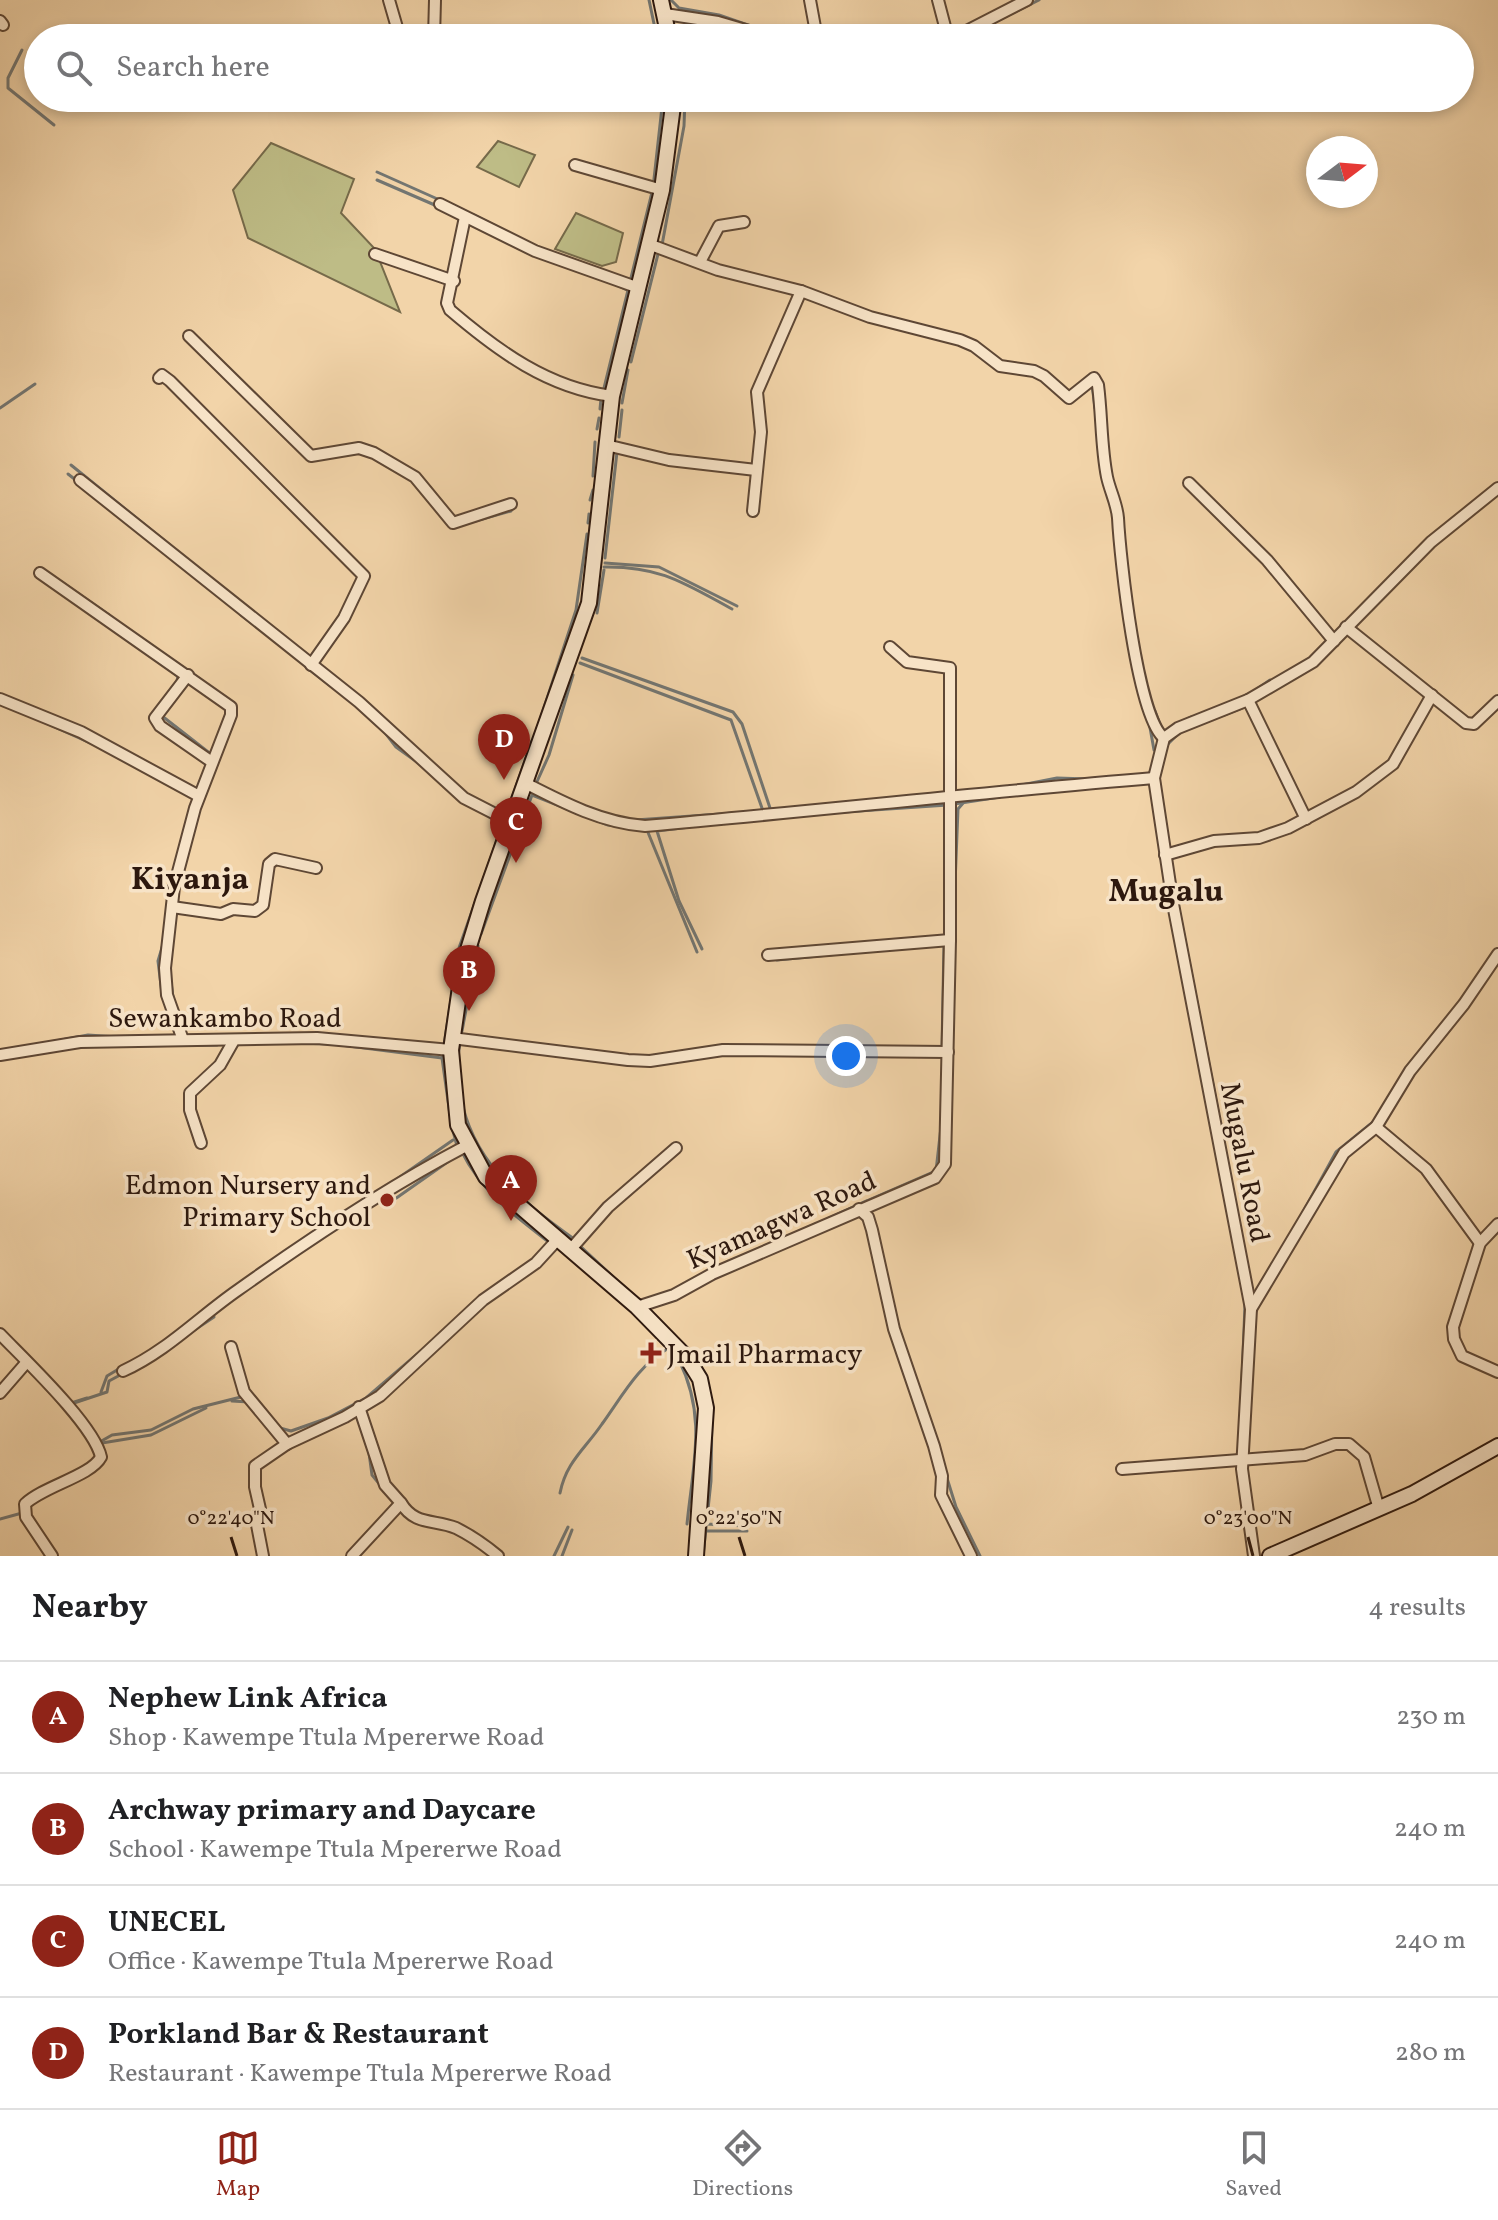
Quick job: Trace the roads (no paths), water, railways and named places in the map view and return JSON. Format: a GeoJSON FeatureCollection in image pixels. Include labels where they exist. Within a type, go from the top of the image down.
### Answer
{"type":"FeatureCollection","features":[{"type":"Feature","properties":{"kind":"street"},"geometry":{"type":"LineString","coordinates":[[389,0],[396,24]]}},
{"type":"Feature","properties":{"kind":"street"},"geometry":{"type":"LineString","coordinates":[[434,24],[435,0]]}},
{"type":"Feature","properties":{"kind":"street"},"geometry":{"type":"LineString","coordinates":[[810,0],[814,24]]}},
{"type":"Feature","properties":{"kind":"street"},"geometry":{"type":"LineString","coordinates":[[938,0],[946,24]]}},
{"type":"Feature","properties":{"kind":"street"},"geometry":{"type":"LineString","coordinates":[[979,24],[1027,0]]}},
{"type":"Feature","properties":{"kind":"street"},"geometry":{"type":"LineString","coordinates":[[663,7],[725,24]]}},
{"type":"Feature","properties":{"kind":"street"},"geometry":{"type":"LineString","coordinates":[[672,112],[651,245],[612,396],[589,603],[463,966],[452,1044],[458,1125],[466,1146],[486,1177],[637,1307],[687,1358],[700,1379],[706,1408],[696,1556]]}},
{"type":"Feature","properties":{"kind":"street"},"geometry":{"type":"LineString","coordinates":[[575,165],[662,190]]}},
{"type":"Feature","properties":{"kind":"street"},"geometry":{"type":"LineString","coordinates":[[440,204],[535,251],[639,288]]}},
{"type":"Feature","properties":{"kind":"street"},"geometry":{"type":"LineString","coordinates":[[465,217],[447,303],[450,310],[520,364],[569,388],[612,396]]}},
{"type":"Feature","properties":{"kind":"street"},"geometry":{"type":"LineString","coordinates":[[700,262],[719,226],[744,222]]}},
{"type":"Feature","properties":{"kind":"street"},"geometry":{"type":"LineString","coordinates":[[651,245],[801,291],[870,317],[960,340],[974,346],[1000,366],[1034,371],[1044,376],[1069,398],[1090,378],[1096,380],[1107,479],[1118,516],[1125,592],[1153,721],[1164,738],[1178,728],[1248,700],[1313,662],[1431,542],[1493,492],[1498,506]]}},
{"type":"Feature","properties":{"kind":"street"},"geometry":{"type":"LineString","coordinates":[[375,254],[454,281]]}},
{"type":"Feature","properties":{"kind":"street"},"geometry":{"type":"LineString","coordinates":[[753,511],[761,432],[757,402],[759,382],[801,291]]}},
{"type":"Feature","properties":{"kind":"street"},"geometry":{"type":"LineString","coordinates":[[189,336],[311,456],[359,448],[374,453],[415,477],[453,523],[511,504]]}},
{"type":"Feature","properties":{"kind":"street"},"geometry":{"type":"LineString","coordinates":[[159,378],[162,375],[170,381],[364,576],[344,618],[311,665]]}},
{"type":"Feature","properties":{"kind":"street"},"geometry":{"type":"LineString","coordinates":[[606,445],[669,460],[756,470]]}},
{"type":"Feature","properties":{"kind":"street"},"geometry":{"type":"LineString","coordinates":[[80,480],[359,702],[464,798],[511,822]]}},
{"type":"Feature","properties":{"kind":"street"},"geometry":{"type":"LineString","coordinates":[[1189,483],[1267,560],[1334,641]]}},
{"type":"Feature","properties":{"kind":"street"},"geometry":{"type":"LineString","coordinates":[[40,573],[231,707],[231,715],[199,796],[181,855],[165,968],[167,995],[183,1040]]}},
{"type":"Feature","properties":{"kind":"street"},"geometry":{"type":"LineString","coordinates":[[1346,627],[1470,724],[1498,701]]}},
{"type":"Feature","properties":{"kind":"street"},"geometry":{"type":"LineString","coordinates":[[890,647],[907,662],[950,668],[948,1052]]}},
{"type":"Feature","properties":{"kind":"street"},"geometry":{"type":"LineString","coordinates":[[188,675],[155,718],[160,726],[212,762]]}},
{"type":"Feature","properties":{"kind":"street"},"geometry":{"type":"LineString","coordinates":[[1165,855],[1214,841],[1259,838],[1306,819],[1379,778],[1393,764],[1432,695]]}},
{"type":"Feature","properties":{"kind":"street"},"geometry":{"type":"LineString","coordinates":[[0,699],[81,732],[199,796]]}},
{"type":"Feature","properties":{"kind":"street"},"geometry":{"type":"LineString","coordinates":[[1248,700],[1306,819]]}},
{"type":"Feature","properties":{"kind":"street","name":"Mugalu Road"},"geometry":{"type":"LineString","coordinates":[[1164,738],[1154,778],[1165,855],[1218,1155],[1251,1309],[1242,1458],[1243,1496],[1254,1556]]}},
{"type":"Feature","properties":{"kind":"street"},"geometry":{"type":"LineString","coordinates":[[525,783],[566,804],[616,821],[645,826],[951,799],[1072,783],[1154,778]]}},
{"type":"Feature","properties":{"kind":"street"},"geometry":{"type":"LineString","coordinates":[[175,908],[221,914],[233,909],[255,911],[263,905],[269,864],[275,859],[316,868]]}},
{"type":"Feature","properties":{"kind":"street"},"geometry":{"type":"LineString","coordinates":[[768,955],[950,940]]}},
{"type":"Feature","properties":{"kind":"street"},"geometry":{"type":"LineString","coordinates":[[1251,1309],[1344,1153],[1376,1127],[1410,1071],[1464,1004],[1498,954]]}},
{"type":"Feature","properties":{"kind":"street","name":"Sewankambo Road"},"geometry":{"type":"LineString","coordinates":[[0,1055],[80,1042],[233,1042],[317,1038],[452,1044],[628,1060],[723,1050],[948,1052]]}},
{"type":"Feature","properties":{"kind":"street"},"geometry":{"type":"LineString","coordinates":[[201,1143],[190,1110],[190,1093],[220,1065],[233,1042]]}},
{"type":"Feature","properties":{"kind":"street","name":"Kyamagwa Road"},"geometry":{"type":"LineString","coordinates":[[637,1307],[674,1295],[712,1274],[935,1178],[942,1171],[948,1052]]}},
{"type":"Feature","properties":{"kind":"street"},"geometry":{"type":"LineString","coordinates":[[1376,1127],[1426,1169],[1480,1243]]}},
{"type":"Feature","properties":{"kind":"street"},"geometry":{"type":"LineString","coordinates":[[123,1371],[188,1332],[231,1294],[393,1185],[466,1146]]}},
{"type":"Feature","properties":{"kind":"street"},"geometry":{"type":"LineString","coordinates":[[571,1249],[608,1207],[676,1148]]}},
{"type":"Feature","properties":{"kind":"street"},"geometry":{"type":"LineString","coordinates":[[859,1209],[868,1217],[894,1329],[924,1410],[942,1476],[941,1495],[971,1556]]}},
{"type":"Feature","properties":{"kind":"street"},"geometry":{"type":"LineString","coordinates":[[1498,1224],[1480,1243],[1455,1313],[1454,1339],[1462,1356],[1498,1372]]}},
{"type":"Feature","properties":{"kind":"street"},"geometry":{"type":"LineString","coordinates":[[263,1556],[257,1525],[260,1509],[255,1487],[255,1466],[287,1444],[380,1396],[483,1300],[536,1263],[558,1239]]}},
{"type":"Feature","properties":{"kind":"street"},"geometry":{"type":"LineString","coordinates":[[0,1334],[80,1420],[95,1441],[101,1457],[93,1467],[40,1493],[25,1504],[26,1517],[52,1556]]}},
{"type":"Feature","properties":{"kind":"street"},"geometry":{"type":"LineString","coordinates":[[231,1347],[244,1392],[287,1444]]}},
{"type":"Feature","properties":{"kind":"street"},"geometry":{"type":"LineString","coordinates":[[0,1393],[26,1363]]}},
{"type":"Feature","properties":{"kind":"street"},"geometry":{"type":"LineString","coordinates":[[359,1407],[385,1485],[408,1514],[422,1522],[456,1529],[498,1556]]}},
{"type":"Feature","properties":{"kind":"street"},"geometry":{"type":"LineString","coordinates":[[1122,1469],[1305,1455],[1335,1444],[1349,1444],[1364,1457],[1379,1509]]}},
{"type":"Feature","properties":{"kind":"street"},"geometry":{"type":"LineString","coordinates":[[1270,1556],[1379,1509],[1498,1446]]}},
{"type":"Feature","properties":{"kind":"street"},"geometry":{"type":"LineString","coordinates":[[352,1556],[401,1503]]}},
{"type":"Feature","properties":{"kind":"waterway"},"geometry":{"type":"LineString","coordinates":[[649,0],[654,24]]}},
{"type":"Feature","properties":{"kind":"waterway"},"geometry":{"type":"LineString","coordinates":[[671,0],[679,8],[719,15],[745,24]]}},
{"type":"Feature","properties":{"kind":"waterway"},"geometry":{"type":"LineString","coordinates":[[991,24],[1039,0]]}},
{"type":"Feature","properties":{"kind":"waterway"},"geometry":{"type":"LineString","coordinates":[[22,50],[8,78],[8,88],[24,101]]}},
{"type":"Feature","properties":{"kind":"waterway"},"geometry":{"type":"LineString","coordinates":[[38,112],[54,125]]}},
{"type":"Feature","properties":{"kind":"waterway"},"geometry":{"type":"LineString","coordinates":[[604,388],[653,188],[661,112]]}},
{"type":"Feature","properties":{"kind":"waterway"},"geometry":{"type":"LineString","coordinates":[[662,245],[684,112]]}},
{"type":"Feature","properties":{"kind":"waterway"},"geometry":{"type":"LineString","coordinates":[[377,172],[442,201]]}},
{"type":"Feature","properties":{"kind":"waterway"},"geometry":{"type":"LineString","coordinates":[[377,180],[437,206]]}},
{"type":"Feature","properties":{"kind":"waterway"},"geometry":{"type":"LineString","coordinates":[[474,215],[496,226]]}},
{"type":"Feature","properties":{"kind":"waterway"},"geometry":{"type":"LineString","coordinates":[[631,362],[659,250]]}},
{"type":"Feature","properties":{"kind":"waterway"},"geometry":{"type":"LineString","coordinates":[[612,283],[627,290]]}},
{"type":"Feature","properties":{"kind":"waterway"},"geometry":{"type":"LineString","coordinates":[[622,403],[628,370]]}},
{"type":"Feature","properties":{"kind":"waterway"},"geometry":{"type":"LineString","coordinates":[[0,408],[35,384]]}},
{"type":"Feature","properties":{"kind":"waterway"},"geometry":{"type":"LineString","coordinates":[[1092,384],[1095,408]]}},
{"type":"Feature","properties":{"kind":"waterway"},"geometry":{"type":"LineString","coordinates":[[600,409],[601,399]]}},
{"type":"Feature","properties":{"kind":"waterway"},"geometry":{"type":"LineString","coordinates":[[619,437],[622,410]]}},
{"type":"Feature","properties":{"kind":"waterway"},"geometry":{"type":"LineString","coordinates":[[597,429],[599,418]]}},
{"type":"Feature","properties":{"kind":"waterway"},"geometry":{"type":"LineString","coordinates":[[593,476],[595,442]]}},
{"type":"Feature","properties":{"kind":"waterway"},"geometry":{"type":"LineString","coordinates":[[605,558],[617,452]]}},
{"type":"Feature","properties":{"kind":"waterway"},"geometry":{"type":"LineString","coordinates":[[311,459],[326,458]]}},
{"type":"Feature","properties":{"kind":"waterway"},"geometry":{"type":"LineString","coordinates":[[71,465],[171,546]]}},
{"type":"Feature","properties":{"kind":"waterway"},"geometry":{"type":"LineString","coordinates":[[68,474],[77,481]]}},
{"type":"Feature","properties":{"kind":"waterway"},"geometry":{"type":"LineString","coordinates":[[423,479],[446,507]]}},
{"type":"Feature","properties":{"kind":"waterway"},"geometry":{"type":"LineString","coordinates":[[590,500],[593,490]]}},
{"type":"Feature","properties":{"kind":"waterway"},"geometry":{"type":"LineString","coordinates":[[454,527],[511,511]]}},
{"type":"Feature","properties":{"kind":"waterway"},"geometry":{"type":"LineString","coordinates":[[588,523],[589,514]]}},
{"type":"Feature","properties":{"kind":"waterway"},"geometry":{"type":"LineString","coordinates":[[539,723],[576,610],[587,534]]}},
{"type":"Feature","properties":{"kind":"waterway"},"geometry":{"type":"LineString","coordinates":[[1115,542],[1119,578]]}},
{"type":"Feature","properties":{"kind":"waterway"},"geometry":{"type":"LineString","coordinates":[[605,563],[659,567],[737,606]]}},
{"type":"Feature","properties":{"kind":"waterway"},"geometry":{"type":"LineString","coordinates":[[604,567],[656,573],[685,584],[732,609]]}},
{"type":"Feature","properties":{"kind":"waterway"},"geometry":{"type":"LineString","coordinates":[[597,613],[604,570]]}},
{"type":"Feature","properties":{"kind":"waterway"},"geometry":{"type":"LineString","coordinates":[[50,574],[109,615]]}},
{"type":"Feature","properties":{"kind":"waterway"},"geometry":{"type":"LineString","coordinates":[[241,615],[257,627]]}},
{"type":"Feature","properties":{"kind":"waterway"},"geometry":{"type":"LineString","coordinates":[[145,641],[184,668]]}},
{"type":"Feature","properties":{"kind":"waterway"},"geometry":{"type":"LineString","coordinates":[[582,658],[733,712],[742,724],[771,811]]}},
{"type":"Feature","properties":{"kind":"waterway"},"geometry":{"type":"LineString","coordinates":[[159,662],[178,676],[177,681]]}},
{"type":"Feature","properties":{"kind":"waterway"},"geometry":{"type":"LineString","coordinates":[[580,663],[731,720],[763,811]]}},
{"type":"Feature","properties":{"kind":"waterway"},"geometry":{"type":"LineString","coordinates":[[306,667],[332,687]]}},
{"type":"Feature","properties":{"kind":"waterway"},"geometry":{"type":"LineString","coordinates":[[190,672],[220,694]]}},
{"type":"Feature","properties":{"kind":"waterway"},"geometry":{"type":"LineString","coordinates":[[535,786],[549,755],[573,675]]}},
{"type":"Feature","properties":{"kind":"waterway"},"geometry":{"type":"LineString","coordinates":[[1257,689],[1270,680]]}},
{"type":"Feature","properties":{"kind":"waterway"},"geometry":{"type":"LineString","coordinates":[[1224,715],[1247,706]]}},
{"type":"Feature","properties":{"kind":"waterway"},"geometry":{"type":"LineString","coordinates":[[1155,711],[1161,727]]}},
{"type":"Feature","properties":{"kind":"waterway"},"geometry":{"type":"LineString","coordinates":[[162,716],[212,755]]}},
{"type":"Feature","properties":{"kind":"waterway"},"geometry":{"type":"LineString","coordinates":[[1176,724],[1191,717]]}},
{"type":"Feature","properties":{"kind":"waterway"},"geometry":{"type":"LineString","coordinates":[[39,720],[97,746]]}},
{"type":"Feature","properties":{"kind":"waterway"},"geometry":{"type":"LineString","coordinates":[[1149,722],[1154,750]]}},
{"type":"Feature","properties":{"kind":"waterway"},"geometry":{"type":"LineString","coordinates":[[383,730],[396,747],[421,765]]}},
{"type":"Feature","properties":{"kind":"waterway"},"geometry":{"type":"LineString","coordinates":[[1166,746],[1177,735]]}},
{"type":"Feature","properties":{"kind":"waterway"},"geometry":{"type":"LineString","coordinates":[[1151,771],[1159,740]]}},
{"type":"Feature","properties":{"kind":"waterway"},"geometry":{"type":"LineString","coordinates":[[442,1058],[459,948],[532,741]]}},
{"type":"Feature","properties":{"kind":"waterway"},"geometry":{"type":"LineString","coordinates":[[1016,786],[1057,778],[1088,779]]}},
{"type":"Feature","properties":{"kind":"waterway"},"geometry":{"type":"LineString","coordinates":[[481,934],[532,795],[608,825],[647,830],[697,952]]}},
{"type":"Feature","properties":{"kind":"waterway"},"geometry":{"type":"LineString","coordinates":[[829,813],[948,805],[1000,797]]}},
{"type":"Feature","properties":{"kind":"waterway"},"geometry":{"type":"LineString","coordinates":[[955,884],[958,809],[964,802]]}},
{"type":"Feature","properties":{"kind":"waterway"},"geometry":{"type":"LineString","coordinates":[[1154,810],[1162,862]]}},
{"type":"Feature","properties":{"kind":"waterway"},"geometry":{"type":"LineString","coordinates":[[635,820],[763,811]]}},
{"type":"Feature","properties":{"kind":"waterway"},"geometry":{"type":"LineString","coordinates":[[690,827],[657,831],[679,901],[702,949]]}},
{"type":"Feature","properties":{"kind":"waterway"},"geometry":{"type":"LineString","coordinates":[[1177,899],[1218,1111]]}},
{"type":"Feature","properties":{"kind":"waterway"},"geometry":{"type":"LineString","coordinates":[[162,993],[158,961],[164,941]]}},
{"type":"Feature","properties":{"kind":"waterway"},"geometry":{"type":"LineString","coordinates":[[942,1048],[944,944]]}},
{"type":"Feature","properties":{"kind":"waterway"},"geometry":{"type":"LineString","coordinates":[[462,1031],[478,946]]}},
{"type":"Feature","properties":{"kind":"waterway"},"geometry":{"type":"LineString","coordinates":[[777,960],[849,953]]}},
{"type":"Feature","properties":{"kind":"waterway"},"geometry":{"type":"LineString","coordinates":[[171,982],[173,998]]}},
{"type":"Feature","properties":{"kind":"waterway"},"geometry":{"type":"LineString","coordinates":[[34,1045],[88,1035],[117,1037]]}},
{"type":"Feature","properties":{"kind":"waterway"},"geometry":{"type":"LineString","coordinates":[[293,1043],[333,1044],[442,1058],[450,1115]]}},
{"type":"Feature","properties":{"kind":"waterway"},"geometry":{"type":"LineString","coordinates":[[458,1056],[460,1043]]}},
{"type":"Feature","properties":{"kind":"waterway"},"geometry":{"type":"LineString","coordinates":[[117,1046],[217,1045]]}},
{"type":"Feature","properties":{"kind":"waterway"},"geometry":{"type":"LineString","coordinates":[[463,1107],[480,1148],[506,1183],[574,1239]]}},
{"type":"Feature","properties":{"kind":"waterway"},"geometry":{"type":"LineString","coordinates":[[1303,1212],[1336,1152],[1373,1122]]}},
{"type":"Feature","properties":{"kind":"waterway"},"geometry":{"type":"LineString","coordinates":[[452,1127],[457,1146]]}},
{"type":"Feature","properties":{"kind":"waterway"},"geometry":{"type":"LineString","coordinates":[[867,1201],[936,1171],[941,1127]]}},
{"type":"Feature","properties":{"kind":"waterway"},"geometry":{"type":"LineString","coordinates":[[397,1179],[453,1140]]}},
{"type":"Feature","properties":{"kind":"waterway"},"geometry":{"type":"LineString","coordinates":[[1214,1140],[1226,1204]]}},
{"type":"Feature","properties":{"kind":"waterway"},"geometry":{"type":"LineString","coordinates":[[462,1152],[489,1191],[550,1243]]}},
{"type":"Feature","properties":{"kind":"waterway"},"geometry":{"type":"LineString","coordinates":[[377,1201],[385,1206],[449,1161]]}},
{"type":"Feature","properties":{"kind":"waterway"},"geometry":{"type":"LineString","coordinates":[[829,1218],[866,1201]]}},
{"type":"Feature","properties":{"kind":"waterway"},"geometry":{"type":"LineString","coordinates":[[771,1244],[815,1224]]}},
{"type":"Feature","properties":{"kind":"waterway"},"geometry":{"type":"LineString","coordinates":[[579,1245],[652,1313]]}},
{"type":"Feature","properties":{"kind":"waterway"},"geometry":{"type":"LineString","coordinates":[[245,1281],[260,1268]]}},
{"type":"Feature","properties":{"kind":"waterway"},"geometry":{"type":"LineString","coordinates":[[1242,1379],[1245,1305]]}},
{"type":"Feature","properties":{"kind":"waterway"},"geometry":{"type":"LineString","coordinates":[[193,1331],[214,1317],[213,1314]]}},
{"type":"Feature","properties":{"kind":"waterway"},"geometry":{"type":"LineString","coordinates":[[560,1493],[571,1464],[631,1382],[669,1348]]}},
{"type":"Feature","properties":{"kind":"waterway"},"geometry":{"type":"LineString","coordinates":[[280,1428],[291,1431],[328,1418],[366,1398],[422,1350]]}},
{"type":"Feature","properties":{"kind":"waterway"},"geometry":{"type":"LineString","coordinates":[[679,1360],[693,1401],[696,1440],[687,1524]]}},
{"type":"Feature","properties":{"kind":"waterway"},"geometry":{"type":"LineString","coordinates":[[101,1392],[107,1376],[122,1367]]}},
{"type":"Feature","properties":{"kind":"waterway"},"geometry":{"type":"LineString","coordinates":[[71,1404],[107,1392],[109,1381],[122,1374]]}},
{"type":"Feature","properties":{"kind":"waterway"},"geometry":{"type":"LineString","coordinates":[[916,1380],[933,1429]]}},
{"type":"Feature","properties":{"kind":"waterway"},"geometry":{"type":"LineString","coordinates":[[43,1385],[59,1403]]}},
{"type":"Feature","properties":{"kind":"waterway"},"geometry":{"type":"LineString","coordinates":[[252,1394],[270,1416]]}},
{"type":"Feature","properties":{"kind":"waterway"},"geometry":{"type":"LineString","coordinates":[[98,1443],[112,1435],[151,1430],[193,1409],[245,1396]]}},
{"type":"Feature","properties":{"kind":"waterway"},"geometry":{"type":"LineString","coordinates":[[68,1404],[87,1398]]}},
{"type":"Feature","properties":{"kind":"waterway"},"geometry":{"type":"LineString","coordinates":[[232,1401],[249,1402]]}},
{"type":"Feature","properties":{"kind":"waterway"},"geometry":{"type":"LineString","coordinates":[[102,1443],[151,1435],[206,1408]]}},
{"type":"Feature","properties":{"kind":"waterway"},"geometry":{"type":"LineString","coordinates":[[703,1556],[711,1481],[712,1412]]}},
{"type":"Feature","properties":{"kind":"waterway"},"geometry":{"type":"LineString","coordinates":[[369,1453],[372,1475],[404,1514]]}},
{"type":"Feature","properties":{"kind":"waterway"},"geometry":{"type":"LineString","coordinates":[[946,1475],[956,1507],[980,1556]]}},
{"type":"Feature","properties":{"kind":"waterway"},"geometry":{"type":"LineString","coordinates":[[0,1519],[22,1513]]}},
{"type":"Feature","properties":{"kind":"waterway"},"geometry":{"type":"LineString","coordinates":[[706,1524],[746,1526]]}},
{"type":"Feature","properties":{"kind":"waterway"},"geometry":{"type":"LineString","coordinates":[[554,1556],[568,1527]]}},
{"type":"Feature","properties":{"kind":"waterway"},"geometry":{"type":"LineString","coordinates":[[562,1556],[572,1530]]}},
{"type":"Feature","properties":{"kind":"waterway"},"geometry":{"type":"LineString","coordinates":[[707,1531],[747,1531]]}},
{"type":"Feature","properties":{"kind":"place","name":"Porkland Bar & Restaurant"},"geometry":{"type":"Point","coordinates":[504,780]}},
{"type":"Feature","properties":{"kind":"place","name":"UNECEL"},"geometry":{"type":"Point","coordinates":[516,863]}},
{"type":"Feature","properties":{"kind":"place","name":"Archway primary and Daycare"},"geometry":{"type":"Point","coordinates":[469,1011]}},
{"type":"Feature","properties":{"kind":"place","name":"Edmon Nursery and Primary School"},"geometry":{"type":"Point","coordinates":[387,1200]}},
{"type":"Feature","properties":{"kind":"place","name":"Nephew Link Africa"},"geometry":{"type":"Point","coordinates":[511,1221]}},
{"type":"Feature","properties":{"kind":"place","name":"Jmail Pharmacy"},"geometry":{"type":"Point","coordinates":[651,1353]}},
{"type":"Feature","properties":{"kind":"district","name":"Kiyanja"},"geometry":{"type":"Point","coordinates":[190,878]}},
{"type":"Feature","properties":{"kind":"district","name":"Mugalu"},"geometry":{"type":"Point","coordinates":[1166,890]}}]}
